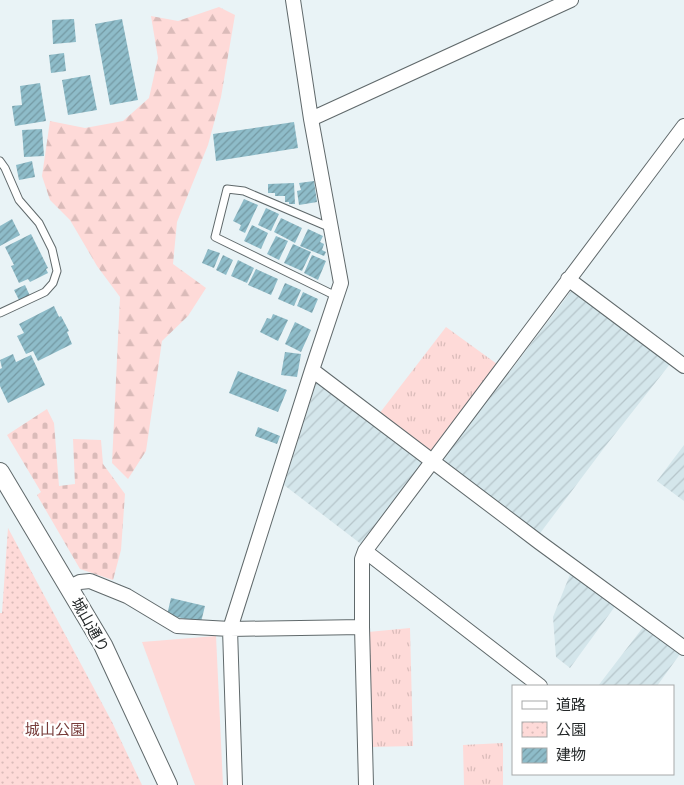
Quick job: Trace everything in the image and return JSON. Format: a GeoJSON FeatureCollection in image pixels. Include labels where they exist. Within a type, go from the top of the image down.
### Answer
{"type":"FeatureCollection","features":[{"type":"Feature","properties":{"kind":"street"},"geometry":{"type":"LineString","coordinates":[[235,785],[230,629],[341,283],[311,119],[293,0]]}},
{"type":"Feature","properties":{"kind":"street"},"geometry":{"type":"LineString","coordinates":[[311,119],[571,0]]}},
{"type":"Feature","properties":{"kind":"street"},"geometry":{"type":"LineString","coordinates":[[366,785],[362,627],[362,559],[365,551],[684,126]]}},
{"type":"Feature","properties":{"kind":"street"},"geometry":{"type":"LineString","coordinates":[[568,279],[684,366]]}},
{"type":"Feature","properties":{"kind":"street"},"geometry":{"type":"LineString","coordinates":[[312,370],[547,548],[684,648]]}},
{"type":"Feature","properties":{"kind":"street","name":"城山通り"},"geometry":{"type":"LineString","coordinates":[[0,472],[103,645],[168,785]]}},
{"type":"Feature","properties":{"kind":"street"},"geometry":{"type":"LineString","coordinates":[[365,551],[539,685]]}},
{"type":"Feature","properties":{"kind":"street"},"geometry":{"type":"LineString","coordinates":[[70,587],[80,582],[90,581],[127,596],[177,626],[230,629],[362,627]]}},
{"type":"Feature","properties":{"kind":"lane"},"geometry":{"type":"LineString","coordinates":[[0,161],[6,168],[19,200],[39,222],[52,249],[57,271],[53,282],[45,292],[0,313]]}},
{"type":"Feature","properties":{"kind":"lane"},"geometry":{"type":"LineString","coordinates":[[332,228],[244,191],[227,189],[215,237],[336,296]]}},
{"type":"Feature","properties":{"kind":"shaded area"},"geometry":{"type":"Polygon","coordinates":[[[572,290],[670,364],[538,536],[446,464],[444,458],[572,290]]]}},
{"type":"Feature","properties":{"kind":"shaded area"},"geometry":{"type":"Polygon","coordinates":[[[317,381],[423,461],[361,544],[284,485],[317,381]]]}},
{"type":"Feature","properties":{"kind":"shaded area"},"geometry":{"type":"Polygon","coordinates":[[[684,445],[684,501],[657,481],[684,445]]]}},
{"type":"Feature","properties":{"kind":"shaded area"},"geometry":{"type":"Polygon","coordinates":[[[571,572],[616,605],[570,668],[556,657],[553,617],[571,572]]]}},
{"type":"Feature","properties":{"kind":"shaded area"},"geometry":{"type":"Polygon","coordinates":[[[644,626],[680,654],[658,685],[599,685],[644,626]]]}},
{"type":"Feature","properties":{"kind":"green space"},"geometry":{"type":"Polygon","coordinates":[[[219,7],[235,15],[221,97],[208,145],[177,222],[173,264],[206,288],[188,316],[162,341],[146,451],[128,479],[112,463],[120,297],[97,266],[70,220],[50,200],[42,176],[50,121],[85,128],[123,121],[149,98],[158,58],[151,16],[178,21],[219,7]]]}},
{"type":"Feature","properties":{"kind":"green space"},"geometry":{"type":"Polygon","coordinates":[[[446,327],[497,364],[430,454],[379,414],[446,327]]]}},
{"type":"Feature","properties":{"kind":"green space"},"geometry":{"type":"Polygon","coordinates":[[[47,409],[54,423],[59,486],[75,484],[73,439],[101,440],[103,464],[125,494],[121,550],[113,580],[80,569],[37,495],[41,492],[7,435],[47,409]]]}},
{"type":"Feature","properties":{"kind":"green space","name":"城山公園"},"geometry":{"type":"Polygon","coordinates":[[[8,528],[112,722],[142,785],[0,785],[0,613],[2,613],[8,528]]]}},
{"type":"Feature","properties":{"kind":"green space"},"geometry":{"type":"Polygon","coordinates":[[[410,628],[413,746],[371,747],[368,632],[410,628]]]}},
{"type":"Feature","properties":{"kind":"green space"},"geometry":{"type":"Polygon","coordinates":[[[216,636],[223,785],[195,785],[142,642],[216,636]]]}},
{"type":"Feature","properties":{"kind":"green space"},"geometry":{"type":"Polygon","coordinates":[[[503,743],[503,785],[464,785],[463,745],[503,743]]]}},
{"type":"Feature","properties":{"kind":"building"},"geometry":{"type":"Polygon","coordinates":[[[74,19],[76,42],[53,44],[52,20],[74,19]]]}},
{"type":"Feature","properties":{"kind":"building"},"geometry":{"type":"Polygon","coordinates":[[[122,19],[138,100],[110,105],[95,24],[122,19]]]}},
{"type":"Feature","properties":{"kind":"building"},"geometry":{"type":"Polygon","coordinates":[[[64,53],[66,71],[51,73],[49,55],[64,53]]]}},
{"type":"Feature","properties":{"kind":"building"},"geometry":{"type":"Polygon","coordinates":[[[90,75],[97,110],[68,115],[62,80],[90,75]]]}},
{"type":"Feature","properties":{"kind":"building"},"geometry":{"type":"Polygon","coordinates":[[[40,83],[46,121],[15,126],[12,106],[22,105],[20,86],[40,83]]]}},
{"type":"Feature","properties":{"kind":"building"},"geometry":{"type":"Polygon","coordinates":[[[294,122],[298,148],[216,161],[213,134],[294,122]]]}},
{"type":"Feature","properties":{"kind":"building"},"geometry":{"type":"Polygon","coordinates":[[[42,129],[44,156],[24,157],[22,130],[42,129]]]}},
{"type":"Feature","properties":{"kind":"building"},"geometry":{"type":"Polygon","coordinates":[[[32,161],[35,177],[19,180],[16,165],[32,161]]]}},
{"type":"Feature","properties":{"kind":"building"},"geometry":{"type":"Polygon","coordinates":[[[314,181],[317,202],[299,205],[297,191],[301,190],[299,183],[314,181]]]}},
{"type":"Feature","properties":{"kind":"building"},"geometry":{"type":"Polygon","coordinates":[[[294,183],[295,204],[285,202],[285,196],[275,196],[275,193],[268,193],[268,184],[294,183]]]}},
{"type":"Feature","properties":{"kind":"building"},"geometry":{"type":"Polygon","coordinates":[[[244,199],[258,205],[245,233],[239,230],[241,225],[233,221],[244,199]]]}},
{"type":"Feature","properties":{"kind":"building"},"geometry":{"type":"Polygon","coordinates":[[[266,208],[279,214],[271,231],[258,225],[266,208]]]}},
{"type":"Feature","properties":{"kind":"building"},"geometry":{"type":"Polygon","coordinates":[[[281,218],[302,228],[295,243],[274,232],[281,218]]]}},
{"type":"Feature","properties":{"kind":"building"},"geometry":{"type":"Polygon","coordinates":[[[12,219],[20,235],[0,246],[0,226],[12,219]]]}},
{"type":"Feature","properties":{"kind":"building"},"geometry":{"type":"Polygon","coordinates":[[[252,225],[268,233],[261,249],[244,241],[252,225]]]}},
{"type":"Feature","properties":{"kind":"building"},"geometry":{"type":"Polygon","coordinates":[[[308,229],[323,236],[320,242],[324,244],[322,250],[326,252],[324,256],[300,246],[308,229]]]}},
{"type":"Feature","properties":{"kind":"building"},"geometry":{"type":"Polygon","coordinates":[[[31,234],[48,268],[46,269],[48,273],[30,282],[28,279],[19,283],[11,266],[14,265],[5,247],[31,234]]]}},
{"type":"Feature","properties":{"kind":"building"},"geometry":{"type":"Polygon","coordinates":[[[276,236],[288,241],[279,260],[267,254],[276,236]]]}},
{"type":"Feature","properties":{"kind":"building"},"geometry":{"type":"Polygon","coordinates":[[[293,244],[311,252],[302,271],[284,263],[293,244]]]}},
{"type":"Feature","properties":{"kind":"building"},"geometry":{"type":"Polygon","coordinates":[[[208,249],[220,253],[214,268],[202,263],[208,249]]]}},
{"type":"Feature","properties":{"kind":"building"},"geometry":{"type":"Polygon","coordinates":[[[223,255],[233,260],[226,275],[216,270],[223,255]]]}},
{"type":"Feature","properties":{"kind":"building"},"geometry":{"type":"Polygon","coordinates":[[[312,255],[326,261],[318,280],[304,273],[312,255]]]}},
{"type":"Feature","properties":{"kind":"building"},"geometry":{"type":"Polygon","coordinates":[[[238,260],[254,268],[247,283],[231,276],[238,260]]]}},
{"type":"Feature","properties":{"kind":"building"},"geometry":{"type":"Polygon","coordinates":[[[256,269],[278,279],[271,295],[248,285],[256,269]]]}},
{"type":"Feature","properties":{"kind":"building"},"geometry":{"type":"Polygon","coordinates":[[[285,283],[301,290],[294,306],[278,299],[285,283]]]}},
{"type":"Feature","properties":{"kind":"building"},"geometry":{"type":"Polygon","coordinates":[[[25,285],[30,296],[20,302],[14,290],[25,285]]]}},
{"type":"Feature","properties":{"kind":"building"},"geometry":{"type":"Polygon","coordinates":[[[303,292],[318,299],[312,313],[297,306],[303,292]]]}},
{"type":"Feature","properties":{"kind":"building"},"geometry":{"type":"Polygon","coordinates":[[[54,306],[69,331],[67,332],[72,344],[38,361],[33,351],[26,354],[17,336],[24,333],[19,324],[54,306]]]}},
{"type":"Feature","properties":{"kind":"building"},"geometry":{"type":"Polygon","coordinates":[[[273,314],[288,320],[278,341],[260,332],[267,318],[271,319],[273,314]]]}},
{"type":"Feature","properties":{"kind":"building"},"geometry":{"type":"Polygon","coordinates":[[[295,322],[311,330],[301,352],[285,344],[295,322]]]}},
{"type":"Feature","properties":{"kind":"building"},"geometry":{"type":"Polygon","coordinates":[[[285,352],[301,354],[297,377],[281,375],[285,352]]]}},
{"type":"Feature","properties":{"kind":"building"},"geometry":{"type":"Polygon","coordinates":[[[13,354],[16,362],[31,355],[45,385],[8,403],[0,386],[0,369],[2,368],[0,360],[13,354]]]}},
{"type":"Feature","properties":{"kind":"building"},"geometry":{"type":"Polygon","coordinates":[[[238,371],[287,390],[278,412],[229,393],[238,371]]]}},
{"type":"Feature","properties":{"kind":"building"},"geometry":{"type":"Polygon","coordinates":[[[258,427],[280,436],[277,444],[255,436],[258,427]]]}},
{"type":"Feature","properties":{"kind":"building"},"geometry":{"type":"Polygon","coordinates":[[[171,598],[205,606],[201,622],[167,615],[171,598]]]}}]}
